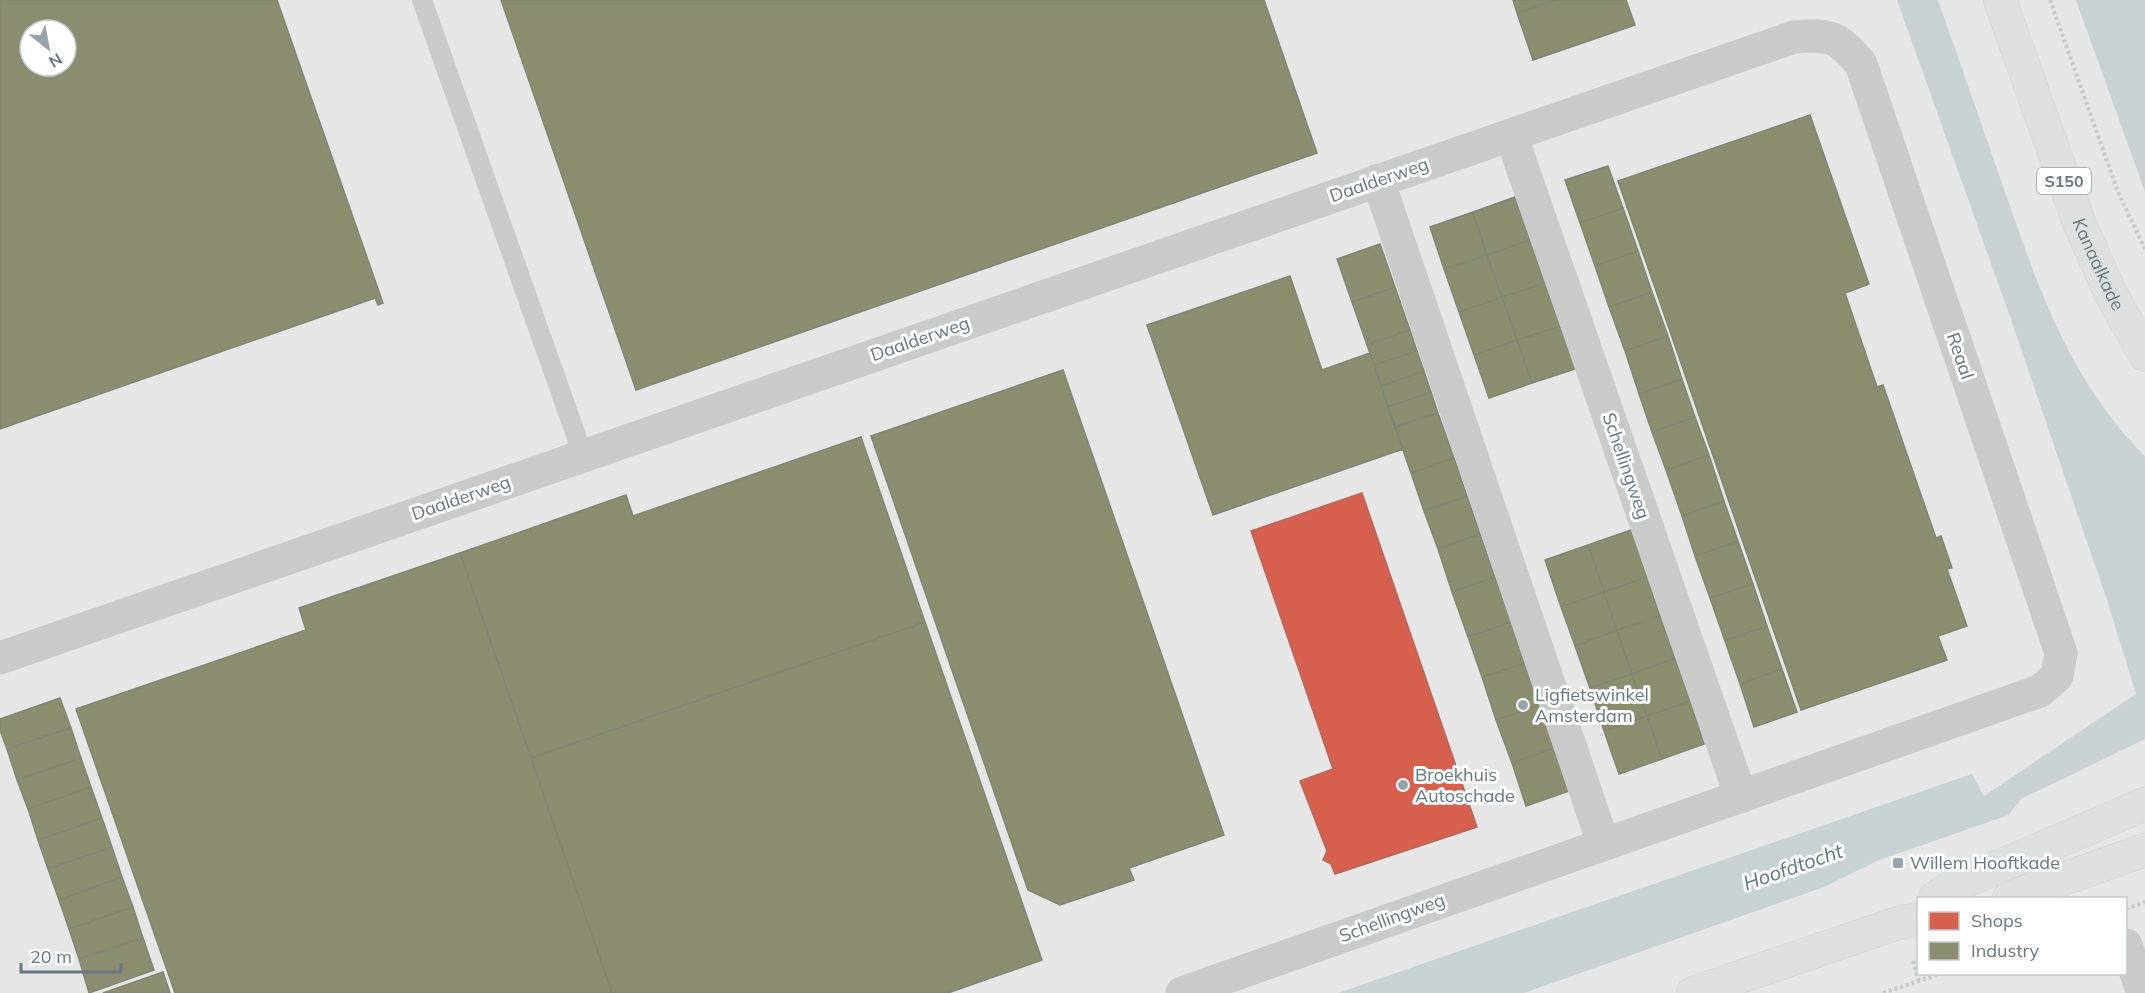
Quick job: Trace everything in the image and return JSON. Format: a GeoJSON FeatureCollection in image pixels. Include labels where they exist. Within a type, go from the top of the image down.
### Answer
{"type":"FeatureCollection","features":[{"type":"Feature","properties":{"kind":"main road","name":"Kanaalkade"},"geometry":{"type":"LineString","coordinates":[[2000,0],[2080,225],[2112,296],[2145,355]]}},
{"type":"Feature","properties":{"kind":"main road"},"geometry":{"type":"LineString","coordinates":[[1936,897],[1953,886],[2145,804]]}},
{"type":"Feature","properties":{"kind":"main road"},"geometry":{"type":"LineString","coordinates":[[2012,897],[2145,850]]}},
{"type":"Feature","properties":{"kind":"main road"},"geometry":{"type":"LineString","coordinates":[[1693,993],[1913,917]]}},
{"type":"Feature","properties":{"kind":"street","name":"Daalderweg"},"geometry":{"type":"LineString","coordinates":[[0,658],[1794,37],[1819,35],[1842,42]]}},
{"type":"Feature","properties":{"kind":"street","name":"Reaal"},"geometry":{"type":"LineString","coordinates":[[1842,42],[1861,64],[1865,75],[2061,653],[2057,676]]}},
{"type":"Feature","properties":{"kind":"street","name":"Schellingweg"},"geometry":{"type":"LineString","coordinates":[[1511,135],[1741,797]]}},
{"type":"Feature","properties":{"kind":"street"},"geometry":{"type":"LineString","coordinates":[[1378,180],[1603,843]]}},
{"type":"Feature","properties":{"kind":"street","name":"Schellingweg"},"geometry":{"type":"LineString","coordinates":[[1182,993],[2040,691],[2057,676]]}},
{"type":"Feature","properties":{"kind":"street"},"geometry":{"type":"LineString","coordinates":[[2127,948],[2143,993]]}},
{"type":"Feature","properties":{"kind":"lane"},"geometry":{"type":"LineString","coordinates":[[422,0],[583,455]]}},
{"type":"Feature","properties":{"kind":"path"},"geometry":{"type":"LineString","coordinates":[[2050,0],[2118,192],[2145,249]]}},
{"type":"Feature","properties":{"kind":"path"},"geometry":{"type":"LineString","coordinates":[[2127,909],[2145,902]]}},
{"type":"Feature","properties":{"kind":"path"},"geometry":{"type":"LineString","coordinates":[[1913,961],[1917,974]]}},
{"type":"Feature","properties":{"kind":"path"},"geometry":{"type":"LineString","coordinates":[[1917,975],[1919,981]]}},
{"type":"Feature","properties":{"kind":"path"},"geometry":{"type":"LineString","coordinates":[[1883,993],[1937,975]]}},
{"type":"Feature","properties":{"kind":"shaded area"},"geometry":{"type":"Polygon","coordinates":[[[0,0],[2145,0],[2145,993],[0,993],[0,0]]]}},
{"type":"Feature","properties":{"kind":"water","name":"Hoofdtocht"},"geometry":{"type":"Polygon","coordinates":[[[1897,0],[1938,0],[2030,263],[2059,332],[2096,396],[2118,427],[2145,457],[2145,739],[2021,799],[2009,815],[1879,860],[1824,887],[1524,993],[1338,993],[1972,774],[1984,796],[2136,694],[2108,603],[2008,311],[1897,0]]]}},
{"type":"Feature","properties":{"kind":"water"},"geometry":{"type":"Polygon","coordinates":[[[2076,0],[2145,0],[2145,192],[2076,0]]]}},
{"type":"Feature","properties":{"kind":"building: Shops"},"geometry":{"type":"Polygon","coordinates":[[[1362,493],[1477,827],[1335,874],[1331,864],[1323,860],[1327,851],[1300,781],[1333,769],[1251,531],[1362,493]]]}},
{"type":"Feature","properties":{"kind":"building: Industry"},"geometry":{"type":"Polygon","coordinates":[[[0,0],[277,0],[383,303],[378,305],[375,298],[0,429],[0,0]]]}},
{"type":"Feature","properties":{"kind":"building: Industry"},"geometry":{"type":"Polygon","coordinates":[[[501,0],[1264,0],[1317,153],[636,390],[501,0]]]}},
{"type":"Feature","properties":{"kind":"building: Industry"},"geometry":{"type":"Polygon","coordinates":[[[1513,0],[1555,0],[1517,13],[1513,0]]]}},
{"type":"Feature","properties":{"kind":"building: Industry"},"geometry":{"type":"Polygon","coordinates":[[[1555,0],[1626,0],[1635,25],[1533,60],[1517,13],[1555,0]]]}},
{"type":"Feature","properties":{"kind":"building: Industry"},"geometry":{"type":"Polygon","coordinates":[[[1810,115],[1869,284],[1845,293],[1877,387],[1883,385],[1936,538],[1941,536],[1952,568],[1947,569],[1967,626],[1938,636],[1947,660],[1801,710],[1618,181],[1810,115]]]}},
{"type":"Feature","properties":{"kind":"building: Industry"},"geometry":{"type":"Polygon","coordinates":[[[1608,166],[1623,208],[1580,223],[1565,180],[1608,166]]]}},
{"type":"Feature","properties":{"kind":"building: Industry"},"geometry":{"type":"Polygon","coordinates":[[[1515,197],[1530,240],[1487,255],[1473,212],[1515,197]]]}},
{"type":"Feature","properties":{"kind":"building: Industry"},"geometry":{"type":"Polygon","coordinates":[[[1623,208],[1638,251],[1595,266],[1580,223],[1623,208]]]}},
{"type":"Feature","properties":{"kind":"building: Industry"},"geometry":{"type":"Polygon","coordinates":[[[1473,212],[1487,255],[1444,269],[1430,227],[1473,212]]]}},
{"type":"Feature","properties":{"kind":"building: Industry"},"geometry":{"type":"Polygon","coordinates":[[[1530,240],[1545,283],[1502,297],[1487,255],[1530,240]]]}},
{"type":"Feature","properties":{"kind":"building: Industry"},"geometry":{"type":"Polygon","coordinates":[[[1380,244],[1395,287],[1352,302],[1337,259],[1380,244]]]}},
{"type":"Feature","properties":{"kind":"building: Industry"},"geometry":{"type":"Polygon","coordinates":[[[1638,251],[1652,292],[1609,307],[1595,266],[1638,251]]]}},
{"type":"Feature","properties":{"kind":"building: Industry"},"geometry":{"type":"Polygon","coordinates":[[[1487,255],[1502,297],[1459,312],[1444,269],[1487,255]]]}},
{"type":"Feature","properties":{"kind":"building: Industry"},"geometry":{"type":"Polygon","coordinates":[[[1290,276],[1322,370],[1370,353],[1403,449],[1213,515],[1147,325],[1290,276]]]}},
{"type":"Feature","properties":{"kind":"building: Industry"},"geometry":{"type":"Polygon","coordinates":[[[1545,283],[1560,326],[1517,340],[1502,297],[1545,283]]]}},
{"type":"Feature","properties":{"kind":"building: Industry"},"geometry":{"type":"Polygon","coordinates":[[[1395,287],[1410,330],[1367,345],[1352,302],[1395,287]]]}},
{"type":"Feature","properties":{"kind":"building: Industry"},"geometry":{"type":"Polygon","coordinates":[[[1652,292],[1668,336],[1625,351],[1609,307],[1652,292]]]}},
{"type":"Feature","properties":{"kind":"building: Industry"},"geometry":{"type":"Polygon","coordinates":[[[1502,297],[1517,340],[1474,355],[1459,312],[1502,297]]]}},
{"type":"Feature","properties":{"kind":"building: Industry"},"geometry":{"type":"Polygon","coordinates":[[[1560,326],[1575,369],[1532,383],[1517,340],[1560,326]]]}},
{"type":"Feature","properties":{"kind":"building: Industry"},"geometry":{"type":"Polygon","coordinates":[[[1410,330],[1417,351],[1374,365],[1367,345],[1410,330]]]}},
{"type":"Feature","properties":{"kind":"building: Industry"},"geometry":{"type":"Polygon","coordinates":[[[1668,336],[1682,379],[1639,394],[1625,351],[1668,336]]]}},
{"type":"Feature","properties":{"kind":"building: Industry"},"geometry":{"type":"Polygon","coordinates":[[[1517,340],[1532,383],[1489,398],[1474,355],[1517,340]]]}},
{"type":"Feature","properties":{"kind":"building: Industry"},"geometry":{"type":"Polygon","coordinates":[[[1417,351],[1424,371],[1381,386],[1374,365],[1417,351]]]}},
{"type":"Feature","properties":{"kind":"building: Industry"},"geometry":{"type":"Polygon","coordinates":[[[1063,370],[1224,835],[1129,868],[1134,880],[1060,905],[1028,890],[871,436],[1063,370]]]}},
{"type":"Feature","properties":{"kind":"building: Industry"},"geometry":{"type":"Polygon","coordinates":[[[1424,371],[1431,392],[1388,407],[1381,386],[1424,371]]]}},
{"type":"Feature","properties":{"kind":"building: Industry"},"geometry":{"type":"Polygon","coordinates":[[[1682,379],[1695,417],[1652,432],[1639,394],[1682,379]]]}},
{"type":"Feature","properties":{"kind":"building: Industry"},"geometry":{"type":"Polygon","coordinates":[[[1431,392],[1438,413],[1395,427],[1388,407],[1431,392]]]}},
{"type":"Feature","properties":{"kind":"building: Industry"},"geometry":{"type":"Polygon","coordinates":[[[1438,413],[1454,458],[1411,473],[1395,427],[1438,413]]]}},
{"type":"Feature","properties":{"kind":"building: Industry"},"geometry":{"type":"Polygon","coordinates":[[[1695,417],[1709,455],[1666,470],[1652,432],[1695,417]]]}},
{"type":"Feature","properties":{"kind":"building: Industry"},"geometry":{"type":"Polygon","coordinates":[[[861,437],[925,622],[531,758],[460,553],[626,495],[633,516],[861,437]]]}},
{"type":"Feature","properties":{"kind":"building: Industry"},"geometry":{"type":"Polygon","coordinates":[[[1709,455],[1724,501],[1682,516],[1666,470],[1709,455]]]}},
{"type":"Feature","properties":{"kind":"building: Industry"},"geometry":{"type":"Polygon","coordinates":[[[1454,458],[1467,496],[1424,511],[1411,473],[1454,458]]]}},
{"type":"Feature","properties":{"kind":"building: Industry"},"geometry":{"type":"Polygon","coordinates":[[[1467,496],[1480,534],[1438,549],[1424,511],[1467,496]]]}},
{"type":"Feature","properties":{"kind":"building: Industry"},"geometry":{"type":"Polygon","coordinates":[[[1724,501],[1738,541],[1695,556],[1682,516],[1724,501]]]}},
{"type":"Feature","properties":{"kind":"building: Industry"},"geometry":{"type":"Polygon","coordinates":[[[1631,530],[1647,577],[1604,592],[1588,545],[1631,530]]]}},
{"type":"Feature","properties":{"kind":"building: Industry"},"geometry":{"type":"Polygon","coordinates":[[[1480,534],[1495,577],[1452,592],[1438,549],[1480,534]]]}},
{"type":"Feature","properties":{"kind":"building: Industry"},"geometry":{"type":"Polygon","coordinates":[[[1738,541],[1753,584],[1710,598],[1695,556],[1738,541]]]}},
{"type":"Feature","properties":{"kind":"building: Industry"},"geometry":{"type":"Polygon","coordinates":[[[1588,545],[1604,592],[1561,607],[1545,560],[1588,545]]]}},
{"type":"Feature","properties":{"kind":"building: Industry"},"geometry":{"type":"Polygon","coordinates":[[[460,553],[612,993],[175,993],[76,709],[306,630],[299,608],[460,553]]]}},
{"type":"Feature","properties":{"kind":"building: Industry"},"geometry":{"type":"Polygon","coordinates":[[[1495,577],[1511,622],[1468,637],[1452,592],[1495,577]]]}},
{"type":"Feature","properties":{"kind":"building: Industry"},"geometry":{"type":"Polygon","coordinates":[[[1647,577],[1660,616],[1617,630],[1604,592],[1647,577]]]}},
{"type":"Feature","properties":{"kind":"building: Industry"},"geometry":{"type":"Polygon","coordinates":[[[1753,584],[1767,626],[1725,641],[1710,598],[1753,584]]]}},
{"type":"Feature","properties":{"kind":"building: Industry"},"geometry":{"type":"Polygon","coordinates":[[[1604,592],[1617,630],[1575,646],[1561,607],[1604,592]]]}},
{"type":"Feature","properties":{"kind":"building: Industry"},"geometry":{"type":"Polygon","coordinates":[[[1660,616],[1675,658],[1632,674],[1617,630],[1660,616]]]}},
{"type":"Feature","properties":{"kind":"building: Industry"},"geometry":{"type":"Polygon","coordinates":[[[925,622],[1042,960],[948,993],[612,993],[531,758],[925,622]]]}},
{"type":"Feature","properties":{"kind":"building: Industry"},"geometry":{"type":"Polygon","coordinates":[[[1511,622],[1525,663],[1482,677],[1468,637],[1511,622]]]}},
{"type":"Feature","properties":{"kind":"building: Industry"},"geometry":{"type":"Polygon","coordinates":[[[1767,626],[1782,669],[1740,684],[1725,641],[1767,626]]]}},
{"type":"Feature","properties":{"kind":"building: Industry"},"geometry":{"type":"Polygon","coordinates":[[[1617,630],[1632,674],[1590,688],[1575,646],[1617,630]]]}},
{"type":"Feature","properties":{"kind":"building: Industry"},"geometry":{"type":"Polygon","coordinates":[[[1675,658],[1690,701],[1647,716],[1632,674],[1675,658]]]}},
{"type":"Feature","properties":{"kind":"building: Industry"},"geometry":{"type":"Polygon","coordinates":[[[1525,663],[1539,705],[1496,720],[1482,677],[1525,663]]]}},
{"type":"Feature","properties":{"kind":"building: Industry"},"geometry":{"type":"Polygon","coordinates":[[[1782,669],[1797,712],[1754,727],[1740,684],[1782,669]]]}},
{"type":"Feature","properties":{"kind":"building: Industry"},"geometry":{"type":"Polygon","coordinates":[[[1632,674],[1647,716],[1604,731],[1590,688],[1632,674]]]}},
{"type":"Feature","properties":{"kind":"building: Industry"},"geometry":{"type":"Polygon","coordinates":[[[60,698],[71,728],[7,749],[0,730],[0,719],[60,698]]]}},
{"type":"Feature","properties":{"kind":"building: Industry"},"geometry":{"type":"Polygon","coordinates":[[[1690,701],[1704,744],[1662,759],[1647,716],[1690,701]]]}},
{"type":"Feature","properties":{"kind":"building: Industry"},"geometry":{"type":"Polygon","coordinates":[[[1539,705],[1554,748],[1512,763],[1496,720],[1539,705]]]}},
{"type":"Feature","properties":{"kind":"building: Industry"},"geometry":{"type":"Polygon","coordinates":[[[1647,716],[1662,759],[1619,774],[1604,731],[1647,716]]]}},
{"type":"Feature","properties":{"kind":"building: Industry"},"geometry":{"type":"Polygon","coordinates":[[[71,728],[81,758],[17,780],[7,749],[71,728]]]}},
{"type":"Feature","properties":{"kind":"building: Industry"},"geometry":{"type":"Polygon","coordinates":[[[1554,748],[1569,791],[1526,806],[1512,763],[1554,748]]]}},
{"type":"Feature","properties":{"kind":"building: Industry"},"geometry":{"type":"Polygon","coordinates":[[[81,758],[91,787],[28,809],[17,780],[81,758]]]}},
{"type":"Feature","properties":{"kind":"building: Industry"},"geometry":{"type":"Polygon","coordinates":[[[91,787],[102,818],[38,840],[28,809],[91,787]]]}},
{"type":"Feature","properties":{"kind":"building: Industry"},"geometry":{"type":"Polygon","coordinates":[[[102,818],[112,847],[48,869],[38,840],[102,818]]]}},
{"type":"Feature","properties":{"kind":"building: Industry"},"geometry":{"type":"Polygon","coordinates":[[[112,847],[122,877],[59,900],[48,869],[112,847]]]}},
{"type":"Feature","properties":{"kind":"building: Industry"},"geometry":{"type":"Polygon","coordinates":[[[122,877],[133,907],[69,929],[59,900],[122,877]]]}},
{"type":"Feature","properties":{"kind":"building: Industry"},"geometry":{"type":"Polygon","coordinates":[[[133,907],[143,938],[79,959],[69,929],[133,907]]]}},
{"type":"Feature","properties":{"kind":"building: Industry"},"geometry":{"type":"Polygon","coordinates":[[[143,938],[154,970],[89,993],[79,959],[143,938]]]}},
{"type":"Feature","properties":{"kind":"building: Industry"},"geometry":{"type":"Polygon","coordinates":[[[163,972],[170,993],[103,993],[163,972]]]}},
{"type":"Feature","properties":{"kind":"place","name":"Ligfietswinkel Amsterdam"},"geometry":{"type":"Point","coordinates":[1523,705]}},
{"type":"Feature","properties":{"kind":"place","name":"Broekhuis Autoschade"},"geometry":{"type":"Point","coordinates":[1403,785]}},
{"type":"Feature","properties":{"kind":"place","name":"Willem Hooftkade"},"geometry":{"type":"Point","coordinates":[1898,863]}}]}
